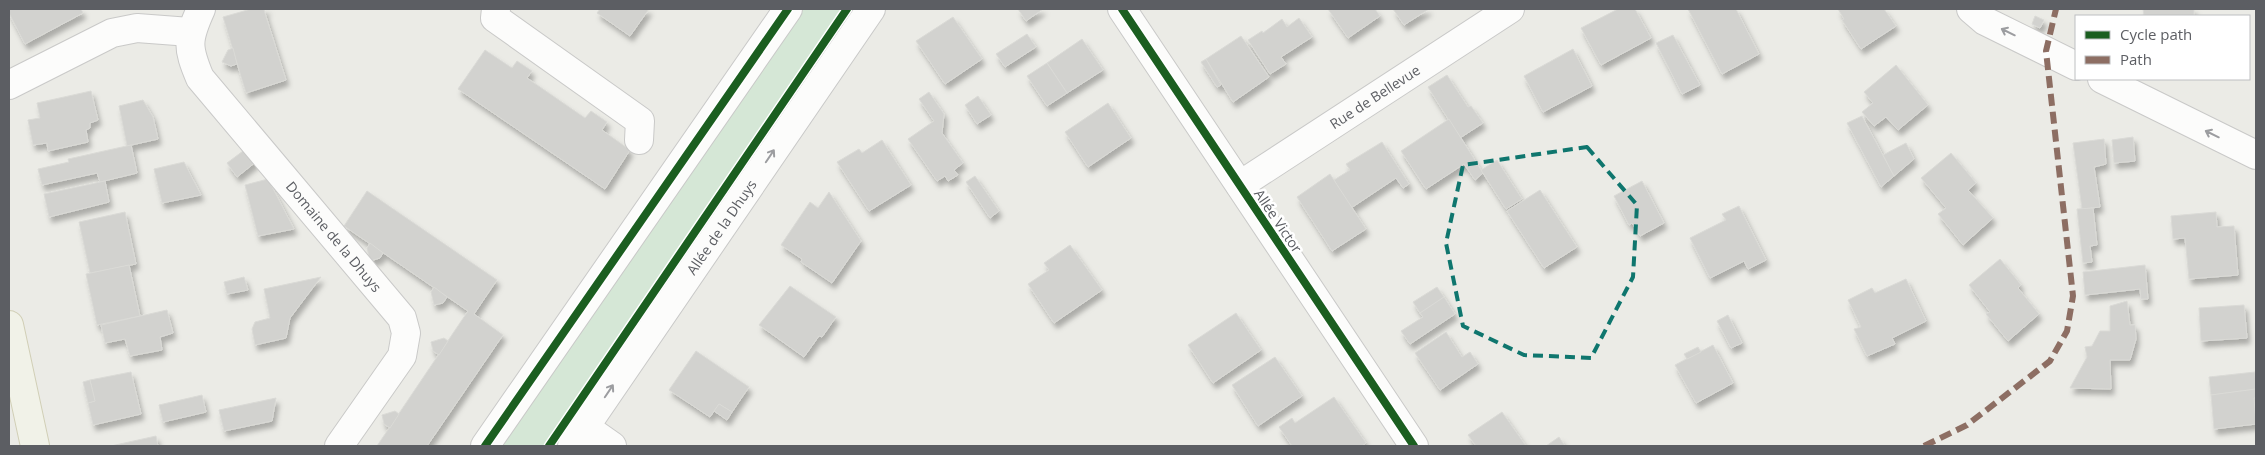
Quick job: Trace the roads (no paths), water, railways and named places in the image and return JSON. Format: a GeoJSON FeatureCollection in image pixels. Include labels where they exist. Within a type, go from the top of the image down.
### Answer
{"type":"FeatureCollection","features":[{"type":"Feature","properties":{"kind":"main road"},"geometry":{"type":"LineString","coordinates":[[9,325],[35,446]]}},
{"type":"Feature","properties":{"kind":"street"},"geometry":{"type":"LineString","coordinates":[[496,9],[495,18],[640,121],[639,140]]}},
{"type":"Feature","properties":{"kind":"street"},"geometry":{"type":"LineString","coordinates":[[485,446],[788,9]]}},
{"type":"Feature","properties":{"kind":"street","name":"Allée de la Dhuys"},"geometry":{"type":"LineString","coordinates":[[578,437],[871,9]]}},
{"type":"Feature","properties":{"kind":"street","name":"Allée Victor"},"geometry":{"type":"LineString","coordinates":[[1122,9],[1414,446]]}},
{"type":"Feature","properties":{"kind":"street","name":"Rue de Bellevue"},"geometry":{"type":"LineString","coordinates":[[1240,185],[1510,9]]}},
{"type":"Feature","properties":{"kind":"street"},"geometry":{"type":"LineString","coordinates":[[1971,9],[1985,21],[2075,66]]}},
{"type":"Feature","properties":{"kind":"street","name":"Domaine de la Dhuys"},"geometry":{"type":"LineString","coordinates":[[9,85],[112,33],[195,20],[191,56],[200,78],[402,318],[406,333],[402,356],[339,446]]}},
{"type":"Feature","properties":{"kind":"street"},"geometry":{"type":"LineString","coordinates":[[2104,80],[2256,155]]}},
{"type":"Feature","properties":{"kind":"street"},"geometry":{"type":"LineString","coordinates":[[578,437],[612,446]]}}]}
